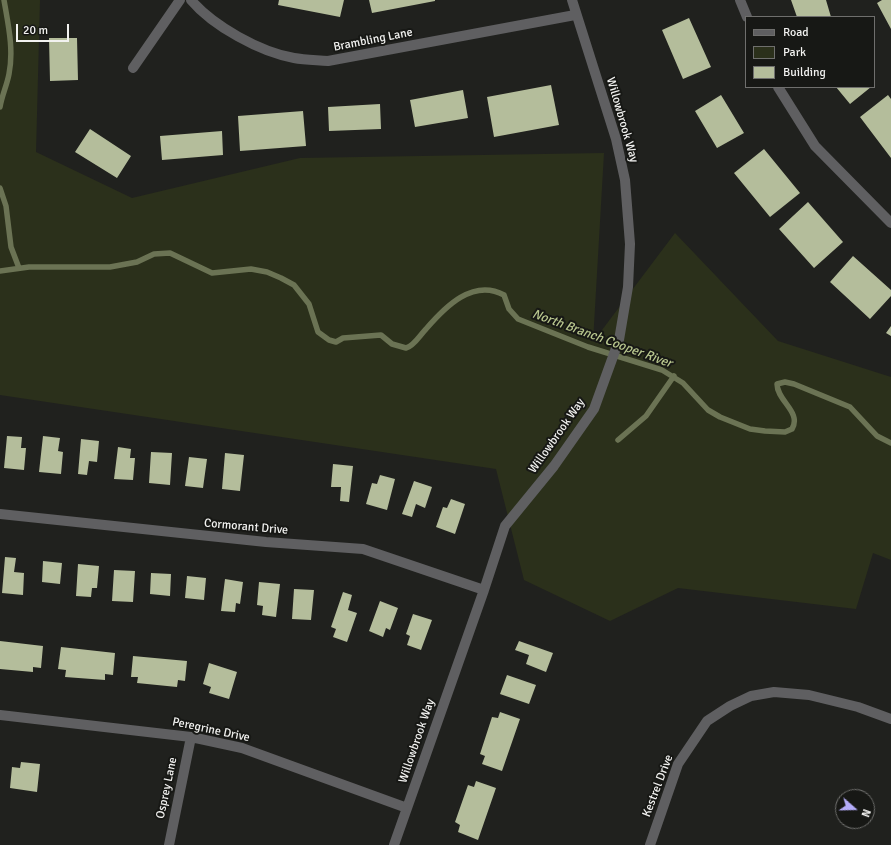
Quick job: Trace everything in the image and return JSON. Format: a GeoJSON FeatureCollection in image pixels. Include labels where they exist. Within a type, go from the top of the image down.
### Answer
{"type":"FeatureCollection","features":[{"type":"Feature","properties":{"kind":"street"},"geometry":{"type":"LineString","coordinates":[[133,68],[180,0]]}},
{"type":"Feature","properties":{"kind":"street","name":"Brambling Lane"},"geometry":{"type":"LineString","coordinates":[[191,0],[213,20],[244,40],[276,53],[294,58],[328,61],[575,15]]}},
{"type":"Feature","properties":{"kind":"street","name":"Willowbrook Way"},"geometry":{"type":"LineString","coordinates":[[394,845],[505,526],[554,466],[594,409],[619,340],[628,287],[630,244],[625,180],[616,139],[575,15],[572,0]]}},
{"type":"Feature","properties":{"kind":"street"},"geometry":{"type":"LineString","coordinates":[[740,0],[746,16]]}},
{"type":"Feature","properties":{"kind":"street"},"geometry":{"type":"LineString","coordinates":[[779,88],[815,146],[891,222]]}},
{"type":"Feature","properties":{"kind":"street","name":"Cormorant Drive"},"geometry":{"type":"LineString","coordinates":[[0,514],[266,542],[363,549],[484,590]]}},
{"type":"Feature","properties":{"kind":"street","name":"Kestrel Drive"},"geometry":{"type":"LineString","coordinates":[[650,845],[678,764],[707,721],[730,706],[751,696],[774,692],[810,695],[858,707],[891,719]]}},
{"type":"Feature","properties":{"kind":"street","name":"Peregrine Drive"},"geometry":{"type":"LineString","coordinates":[[0,715],[109,726],[191,737],[242,748],[407,808]]}},
{"type":"Feature","properties":{"kind":"street","name":"Osprey Lane"},"geometry":{"type":"LineString","coordinates":[[169,845],[191,737]]}},
{"type":"Feature","properties":{"kind":"green space"},"geometry":{"type":"Polygon","coordinates":[[[0,0],[40,0],[36,152],[132,198],[300,158],[604,153],[593,342],[675,233],[778,341],[891,377],[891,560],[873,553],[856,609],[678,588],[610,621],[524,580],[496,469],[0,395],[0,0]]]}},
{"type":"Feature","properties":{"kind":"building"},"geometry":{"type":"Polygon","coordinates":[[[279,0],[344,0],[340,17],[278,5],[279,0]]]}},
{"type":"Feature","properties":{"kind":"building"},"geometry":{"type":"Polygon","coordinates":[[[369,0],[435,0],[435,1],[372,13],[369,0]]]}},
{"type":"Feature","properties":{"kind":"building"},"geometry":{"type":"Polygon","coordinates":[[[791,0],[826,0],[831,16],[797,16],[791,0]]]}},
{"type":"Feature","properties":{"kind":"building"},"geometry":{"type":"Polygon","coordinates":[[[882,0],[891,0],[891,29],[877,3],[882,0]]]}},
{"type":"Feature","properties":{"kind":"building"},"geometry":{"type":"Polygon","coordinates":[[[689,18],[711,67],[683,79],[662,30],[689,18]]]}},
{"type":"Feature","properties":{"kind":"building"},"geometry":{"type":"Polygon","coordinates":[[[49,38],[77,38],[78,80],[50,81],[49,38]]]}},
{"type":"Feature","properties":{"kind":"building"},"geometry":{"type":"Polygon","coordinates":[[[551,85],[559,125],[494,137],[487,97],[551,85]]]}},
{"type":"Feature","properties":{"kind":"building"},"geometry":{"type":"Polygon","coordinates":[[[837,88],[870,88],[850,104],[837,88]]]}},
{"type":"Feature","properties":{"kind":"building"},"geometry":{"type":"Polygon","coordinates":[[[463,90],[468,118],[415,127],[410,100],[463,90]]]}},
{"type":"Feature","properties":{"kind":"building"},"geometry":{"type":"Polygon","coordinates":[[[721,95],[744,133],[717,148],[695,111],[721,95]]]}},
{"type":"Feature","properties":{"kind":"building"},"geometry":{"type":"Polygon","coordinates":[[[888,95],[891,99],[891,158],[860,117],[888,95]]]}},
{"type":"Feature","properties":{"kind":"building"},"geometry":{"type":"Polygon","coordinates":[[[380,104],[381,129],[329,131],[328,107],[380,104]]]}},
{"type":"Feature","properties":{"kind":"building"},"geometry":{"type":"Polygon","coordinates":[[[303,111],[306,146],[240,151],[238,116],[303,111]]]}},
{"type":"Feature","properties":{"kind":"building"},"geometry":{"type":"Polygon","coordinates":[[[90,129],[131,156],[117,178],[75,152],[90,129]]]}},
{"type":"Feature","properties":{"kind":"building"},"geometry":{"type":"Polygon","coordinates":[[[222,131],[223,155],[162,160],[160,136],[222,131]]]}},
{"type":"Feature","properties":{"kind":"building"},"geometry":{"type":"Polygon","coordinates":[[[764,149],[800,193],[770,217],[734,173],[764,149]]]}},
{"type":"Feature","properties":{"kind":"building"},"geometry":{"type":"Polygon","coordinates":[[[808,202],[843,242],[814,268],[779,229],[808,202]]]}},
{"type":"Feature","properties":{"kind":"building"},"geometry":{"type":"Polygon","coordinates":[[[853,256],[891,290],[891,296],[870,319],[830,282],[853,256]]]}},
{"type":"Feature","properties":{"kind":"building"},"geometry":{"type":"Polygon","coordinates":[[[891,326],[891,336],[886,333],[891,326]]]}},
{"type":"Feature","properties":{"kind":"building"},"geometry":{"type":"Polygon","coordinates":[[[7,436],[22,437],[21,448],[26,448],[24,470],[4,468],[7,436]]]}},
{"type":"Feature","properties":{"kind":"building"},"geometry":{"type":"Polygon","coordinates":[[[43,436],[60,438],[58,451],[63,452],[61,474],[39,472],[43,436]]]}},
{"type":"Feature","properties":{"kind":"building"},"geometry":{"type":"Polygon","coordinates":[[[81,439],[99,441],[97,462],[89,461],[87,475],[78,474],[81,439]]]}},
{"type":"Feature","properties":{"kind":"building"},"geometry":{"type":"Polygon","coordinates":[[[118,447],[131,449],[130,458],[135,458],[133,480],[114,479],[118,447]]]}},
{"type":"Feature","properties":{"kind":"building"},"geometry":{"type":"Polygon","coordinates":[[[151,452],[172,453],[170,485],[149,483],[151,452]]]}},
{"type":"Feature","properties":{"kind":"building"},"geometry":{"type":"Polygon","coordinates":[[[225,453],[244,455],[240,491],[222,489],[225,453]]]}},
{"type":"Feature","properties":{"kind":"building"},"geometry":{"type":"Polygon","coordinates":[[[189,457],[207,459],[203,488],[185,486],[189,457]]]}},
{"type":"Feature","properties":{"kind":"building"},"geometry":{"type":"Polygon","coordinates":[[[333,464],[353,466],[349,502],[340,501],[341,487],[331,487],[333,464]]]}},
{"type":"Feature","properties":{"kind":"building"},"geometry":{"type":"Polygon","coordinates":[[[380,475],[395,479],[387,510],[366,504],[372,483],[377,484],[380,475]]]}},
{"type":"Feature","properties":{"kind":"building"},"geometry":{"type":"Polygon","coordinates":[[[414,481],[432,487],[425,508],[416,504],[412,517],[402,514],[414,481]]]}},
{"type":"Feature","properties":{"kind":"building"},"geometry":{"type":"Polygon","coordinates":[[[451,499],[465,504],[455,534],[436,527],[443,507],[447,508],[451,499]]]}},
{"type":"Feature","properties":{"kind":"building"},"geometry":{"type":"Polygon","coordinates":[[[5,557],[16,558],[14,572],[24,573],[23,595],[2,593],[5,557]]]}},
{"type":"Feature","properties":{"kind":"building"},"geometry":{"type":"Polygon","coordinates":[[[43,561],[62,563],[60,584],[42,582],[43,561]]]}},
{"type":"Feature","properties":{"kind":"building"},"geometry":{"type":"Polygon","coordinates":[[[78,564],[99,566],[97,588],[92,588],[91,597],[76,596],[78,564]]]}},
{"type":"Feature","properties":{"kind":"building"},"geometry":{"type":"Polygon","coordinates":[[[114,570],[135,571],[133,602],[112,601],[114,570]]]}},
{"type":"Feature","properties":{"kind":"building"},"geometry":{"type":"Polygon","coordinates":[[[151,573],[171,574],[170,596],[150,594],[151,573]]]}},
{"type":"Feature","properties":{"kind":"building"},"geometry":{"type":"Polygon","coordinates":[[[187,576],[206,578],[204,600],[185,598],[187,576]]]}},
{"type":"Feature","properties":{"kind":"building"},"geometry":{"type":"Polygon","coordinates":[[[225,579],[243,582],[240,604],[236,603],[235,612],[221,611],[225,579]]]}},
{"type":"Feature","properties":{"kind":"building"},"geometry":{"type":"Polygon","coordinates":[[[259,582],[280,584],[276,617],[262,615],[263,606],[257,605],[259,582]]]}},
{"type":"Feature","properties":{"kind":"building"},"geometry":{"type":"Polygon","coordinates":[[[294,589],[314,590],[311,620],[292,619],[294,589]]]}},
{"type":"Feature","properties":{"kind":"building"},"geometry":{"type":"Polygon","coordinates":[[[343,592],[352,595],[348,610],[357,613],[347,642],[333,637],[336,629],[331,627],[343,592]]]}},
{"type":"Feature","properties":{"kind":"building"},"geometry":{"type":"Polygon","coordinates":[[[380,601],[398,608],[390,630],[386,628],[383,637],[369,631],[380,601]]]}},
{"type":"Feature","properties":{"kind":"building"},"geometry":{"type":"Polygon","coordinates":[[[413,614],[432,620],[421,650],[407,645],[410,636],[406,634],[413,614]]]}},
{"type":"Feature","properties":{"kind":"building"},"geometry":{"type":"Polygon","coordinates":[[[0,641],[43,646],[41,668],[33,667],[33,672],[0,669],[0,641]]]}},
{"type":"Feature","properties":{"kind":"building"},"geometry":{"type":"Polygon","coordinates":[[[519,641],[553,653],[546,672],[526,664],[529,655],[515,650],[519,641]]]}},
{"type":"Feature","properties":{"kind":"building"},"geometry":{"type":"Polygon","coordinates":[[[61,647],[115,653],[113,675],[105,674],[105,680],[65,677],[66,670],[58,669],[61,647]]]}},
{"type":"Feature","properties":{"kind":"building"},"geometry":{"type":"Polygon","coordinates":[[[133,656],[187,661],[185,681],[178,680],[177,687],[137,683],[138,677],[131,677],[133,656]]]}},
{"type":"Feature","properties":{"kind":"building"},"geometry":{"type":"Polygon","coordinates":[[[209,663],[237,672],[229,699],[209,693],[211,687],[203,684],[209,663]]]}},
{"type":"Feature","properties":{"kind":"building"},"geometry":{"type":"Polygon","coordinates":[[[507,675],[536,685],[529,704],[500,694],[507,675]]]}},
{"type":"Feature","properties":{"kind":"building"},"geometry":{"type":"Polygon","coordinates":[[[500,712],[520,719],[502,771],[482,764],[485,756],[480,754],[492,717],[498,718],[500,712]]]}},
{"type":"Feature","properties":{"kind":"building"},"geometry":{"type":"Polygon","coordinates":[[[21,762],[40,764],[37,792],[10,788],[12,767],[20,768],[21,762]]]}},
{"type":"Feature","properties":{"kind":"building"},"geometry":{"type":"Polygon","coordinates":[[[476,781],[496,788],[478,840],[458,832],[460,825],[455,822],[468,785],[474,787],[476,781]]]}},
{"type":"Feature","properties":{"kind":"waterway"},"geometry":{"type":"LineString","coordinates":[[0,107],[9,74],[11,55],[10,37],[4,0]]}},
{"type":"Feature","properties":{"kind":"waterway"},"geometry":{"type":"LineString","coordinates":[[0,188],[6,206],[11,247],[19,268]]}},
{"type":"Feature","properties":{"kind":"waterway","name":"North Branch Cooper River"},"geometry":{"type":"LineString","coordinates":[[0,271],[29,267],[110,267],[137,262],[154,254],[170,253],[212,273],[251,269],[267,272],[294,285],[309,304],[318,332],[329,340],[336,342],[343,338],[381,335],[392,344],[406,348],[414,343],[442,312],[460,297],[471,292],[481,290],[493,291],[504,295],[509,309],[518,319],[588,347],[662,370],[683,383],[708,410],[720,417],[750,429],[785,432],[792,429],[794,417],[781,396],[777,384],[785,382],[794,384],[850,407],[877,436],[891,443]]}},
{"type":"Feature","properties":{"kind":"waterway"},"geometry":{"type":"LineString","coordinates":[[618,440],[646,416],[674,376]]}}]}
